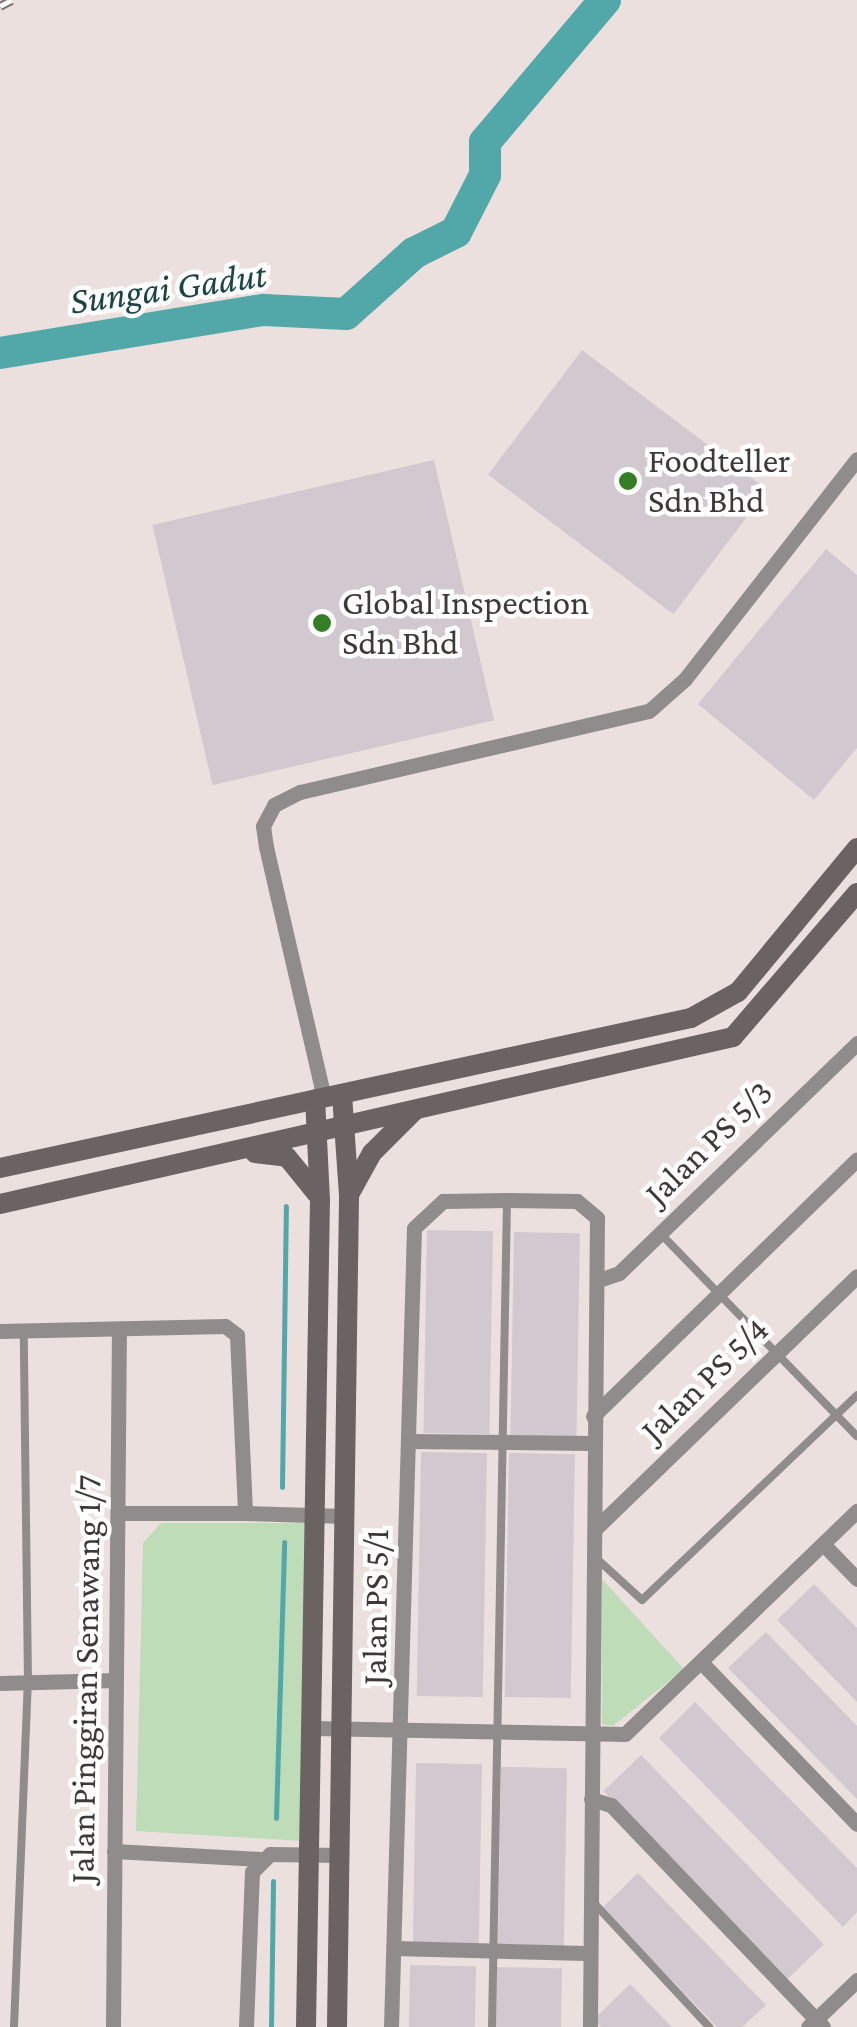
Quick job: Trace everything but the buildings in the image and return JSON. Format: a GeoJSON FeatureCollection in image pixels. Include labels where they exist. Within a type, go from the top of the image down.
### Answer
{"type":"FeatureCollection","features":[{"type":"Feature","properties":{"kind":"street"},"geometry":{"type":"LineString","coordinates":[[336,2027],[347,1126],[327,1097],[263,826],[274,805],[300,792],[648,711],[685,679],[857,460]]}},
{"type":"Feature","properties":{"kind":"street"},"geometry":{"type":"LineString","coordinates":[[0,1168],[710,1011],[738,992],[857,848]]}},
{"type":"Feature","properties":{"kind":"street"},"geometry":{"type":"LineString","coordinates":[[0,1204],[733,1037],[857,893]]}},
{"type":"Feature","properties":{"kind":"street","name":"Jalan PS 5/3"},"geometry":{"type":"LineString","coordinates":[[599,1280],[619,1273],[857,1043]]}},
{"type":"Feature","properties":{"kind":"street"},"geometry":{"type":"LineString","coordinates":[[306,2027],[314,1728],[320,1132],[327,1097]]}},
{"type":"Feature","properties":{"kind":"street"},"geometry":{"type":"LineString","coordinates":[[349,1195],[372,1152],[417,1109]]}},
{"type":"Feature","properties":{"kind":"street"},"geometry":{"type":"LineString","coordinates":[[232,1153],[287,1158],[320,1200]]}},
{"type":"Feature","properties":{"kind":"street"},"geometry":{"type":"LineString","coordinates":[[593,1416],[857,1159]]}},
{"type":"Feature","properties":{"kind":"street"},"geometry":{"type":"LineString","coordinates":[[508,1200],[591,1208],[599,1280],[592,1444],[596,1528],[585,1953],[590,2027]]}},
{"type":"Feature","properties":{"kind":"street","name":"Jalan PS 5/1"},"geometry":{"type":"LineString","coordinates":[[390,2027],[404,1730],[414,1228],[443,1201],[508,1200]]}},
{"type":"Feature","properties":{"kind":"street","name":"Jalan PS 5/4"},"geometry":{"type":"LineString","coordinates":[[596,1528],[857,1276]]}},
{"type":"Feature","properties":{"kind":"street"},"geometry":{"type":"LineString","coordinates":[[0,1331],[119,1332],[225,1326],[237,1334],[245,1513]]}},
{"type":"Feature","properties":{"kind":"street","name":"Jalan Pinggiran Senawang 1/7"},"geometry":{"type":"LineString","coordinates":[[113,2027],[119,1332]]}},
{"type":"Feature","properties":{"kind":"street"},"geometry":{"type":"LineString","coordinates":[[408,1441],[592,1444]]}},
{"type":"Feature","properties":{"kind":"street"},"geometry":{"type":"LineString","coordinates":[[314,1728],[625,1734],[857,1511]]}},
{"type":"Feature","properties":{"kind":"street"},"geometry":{"type":"LineString","coordinates":[[119,1513],[345,1516]]}},
{"type":"Feature","properties":{"kind":"street"},"geometry":{"type":"LineString","coordinates":[[823,1544],[857,1579]]}},
{"type":"Feature","properties":{"kind":"street"},"geometry":{"type":"LineString","coordinates":[[701,1662],[857,1824]]}},
{"type":"Feature","properties":{"kind":"street"},"geometry":{"type":"LineString","coordinates":[[0,1682],[116,1680]]}},
{"type":"Feature","properties":{"kind":"street"},"geometry":{"type":"LineString","coordinates":[[591,1799],[611,1805],[816,2024],[857,1980]]}},
{"type":"Feature","properties":{"kind":"street"},"geometry":{"type":"LineString","coordinates":[[114,1851],[260,1859],[340,1855]]}},
{"type":"Feature","properties":{"kind":"street"},"geometry":{"type":"LineString","coordinates":[[246,2027],[252,1872],[260,1859]]}},
{"type":"Feature","properties":{"kind":"street"},"geometry":{"type":"LineString","coordinates":[[394,1948],[585,1953]]}},
{"type":"Feature","properties":{"kind":"lane"},"geometry":{"type":"LineString","coordinates":[[492,2027],[508,1200]]}},
{"type":"Feature","properties":{"kind":"lane"},"geometry":{"type":"LineString","coordinates":[[660,1232],[857,1436]]}},
{"type":"Feature","properties":{"kind":"lane"},"geometry":{"type":"LineString","coordinates":[[14,2027],[28,1682],[24,1331]]}},
{"type":"Feature","properties":{"kind":"lane"},"geometry":{"type":"LineString","coordinates":[[593,1555],[642,1600],[857,1396]]}},
{"type":"Feature","properties":{"kind":"lane"},"geometry":{"type":"LineString","coordinates":[[588,1897],[709,2027]]}},
{"type":"Feature","properties":{"kind":"green space"},"geometry":{"type":"Polygon","coordinates":[[[161,1523],[308,1523],[302,1841],[136,1831],[143,1543],[161,1523]]]}},
{"type":"Feature","properties":{"kind":"green space"},"geometry":{"type":"Polygon","coordinates":[[[602,1579],[684,1669],[613,1726],[602,1724],[602,1579]]]}},
{"type":"Feature","properties":{"kind":"waterway","name":"Sungai Gadut"},"geometry":{"type":"LineString","coordinates":[[0,353],[264,310],[346,314],[414,253],[456,232],[485,175],[485,142],[605,0]]}},
{"type":"Feature","properties":{"kind":"waterway"},"geometry":{"type":"LineString","coordinates":[[282,1487],[286,1206]]}},
{"type":"Feature","properties":{"kind":"waterway"},"geometry":{"type":"LineString","coordinates":[[276,1818],[284,1542]]}},
{"type":"Feature","properties":{"kind":"waterway"},"geometry":{"type":"LineString","coordinates":[[271,2027],[273,1881]]}},
{"type":"Feature","properties":{"kind":"railway"},"geometry":{"type":"LineString","coordinates":[[0,6],[12,0]]}},
{"type":"Feature","properties":{"kind":"place","name":"Foodteller Sdn Bhd"},"geometry":{"type":"Point","coordinates":[628,481]}},
{"type":"Feature","properties":{"kind":"place","name":"Global Inspection Sdn Bhd"},"geometry":{"type":"Point","coordinates":[322,623]}}]}
